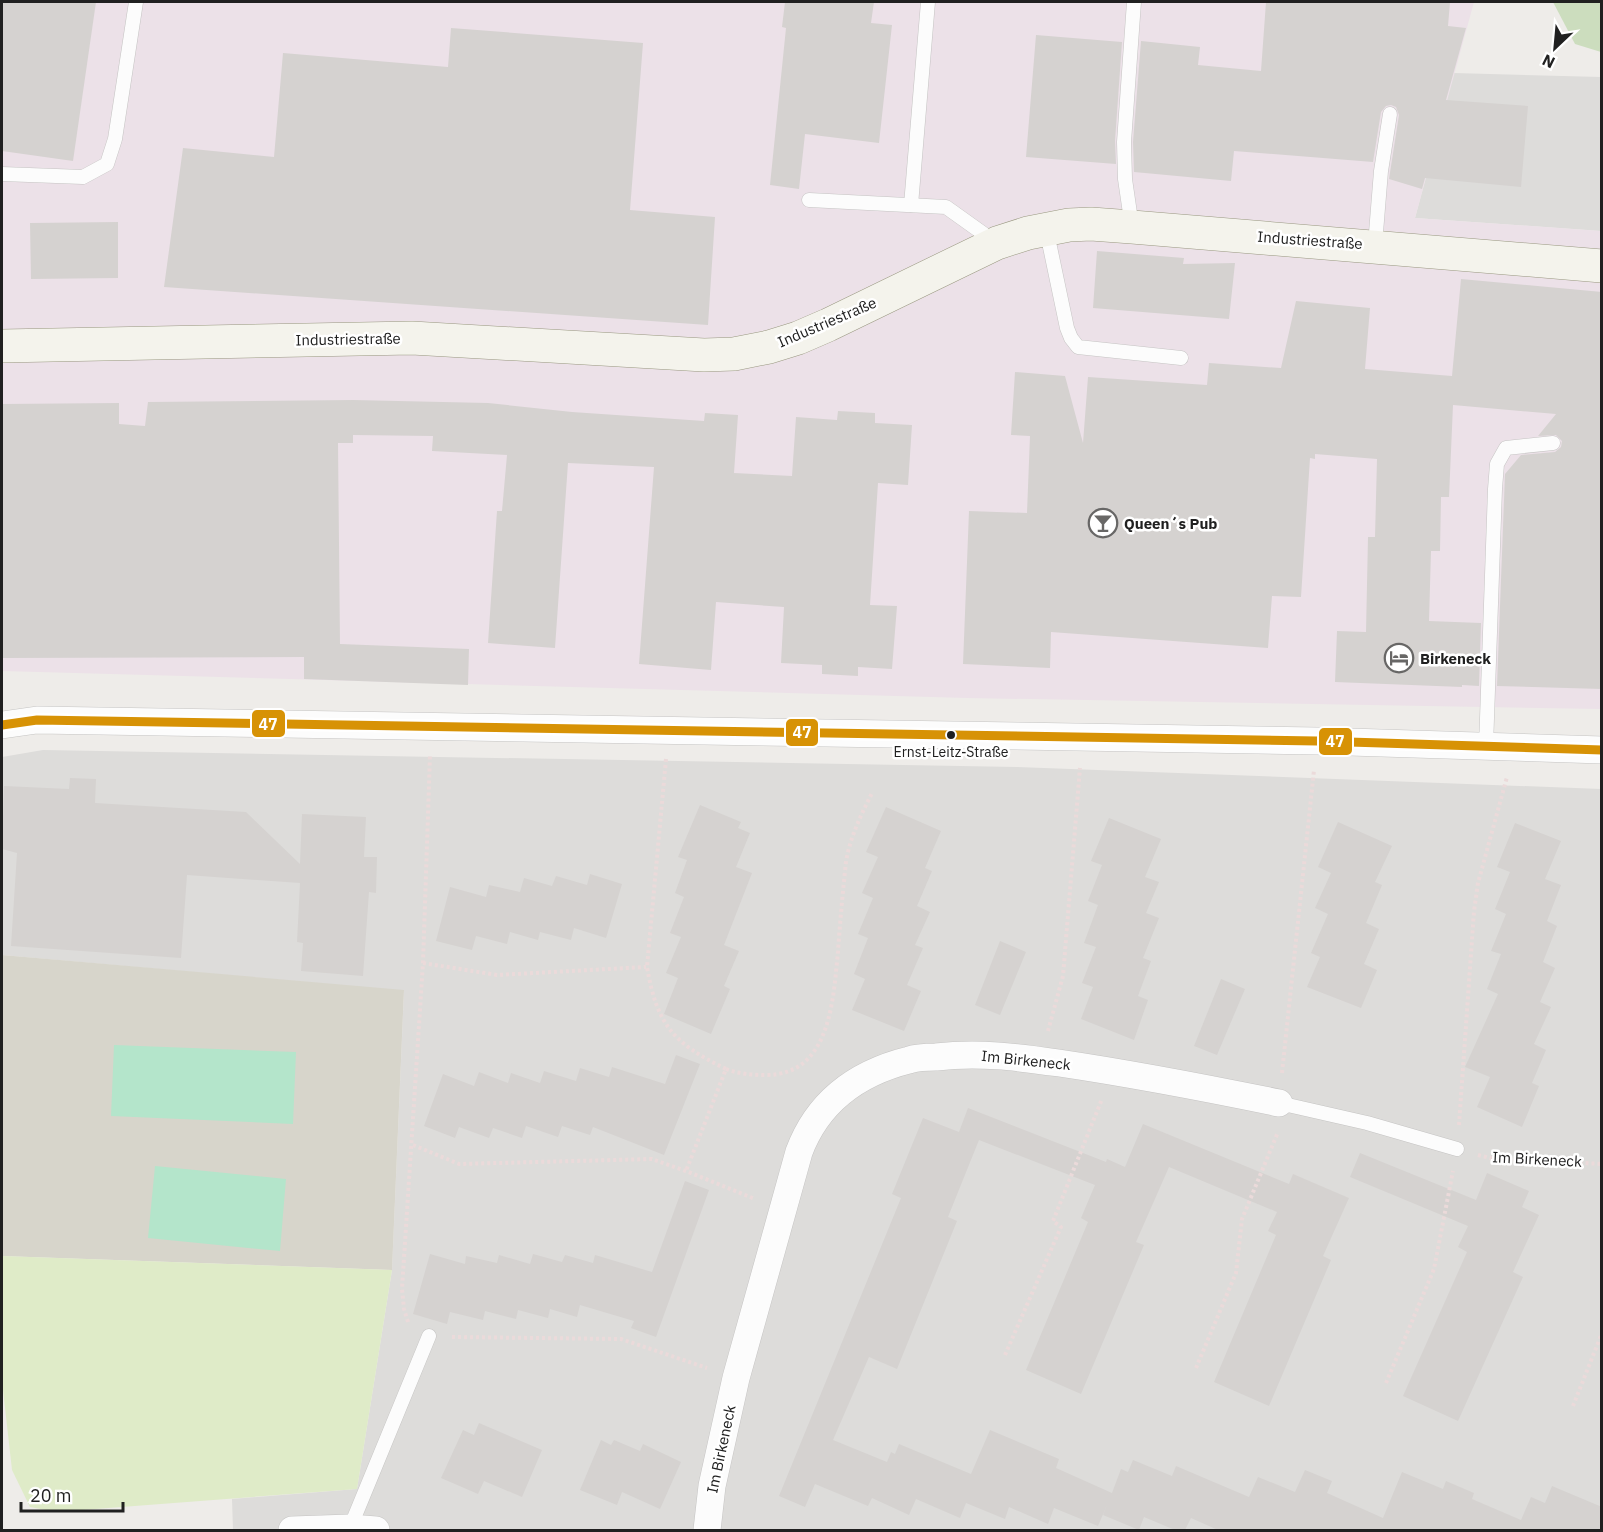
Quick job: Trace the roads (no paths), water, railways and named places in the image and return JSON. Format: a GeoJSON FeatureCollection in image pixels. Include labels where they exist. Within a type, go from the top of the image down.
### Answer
{"type":"FeatureCollection","features":[{"type":"Feature","properties":{"kind":"street","name":"Industriestraße"},"geometry":{"type":"LineString","coordinates":[[2,346],[412,338],[704,355],[734,354],[769,347],[828,325],[997,243],[1046,228],[1091,224],[1375,245],[1602,266]]}},
{"type":"Feature","properties":{"kind":"street"},"geometry":{"type":"LineString","coordinates":[[2,724],[37,720],[431,725],[1317,741],[1602,750]]}},
{"type":"Feature","properties":{"kind":"street","name":"Im Birkeneck"},"geometry":{"type":"LineString","coordinates":[[707,1530],[712,1486],[736,1378],[782,1210],[805,1134],[815,1117],[830,1100],[855,1082],[882,1068],[912,1059],[987,1054],[1113,1071],[1284,1104]]}},
{"type":"Feature","properties":{"kind":"street"},"geometry":{"type":"LineString","coordinates":[[292,1530],[363,1529]]}},
{"type":"Feature","properties":{"kind":"lane"},"geometry":{"type":"LineString","coordinates":[[2,174],[83,177],[107,164],[115,139],[136,2]]}},
{"type":"Feature","properties":{"kind":"lane"},"geometry":{"type":"LineString","coordinates":[[911,205],[928,2]]}},
{"type":"Feature","properties":{"kind":"lane"},"geometry":{"type":"LineString","coordinates":[[1132,227],[1125,179],[1124,142],[1134,2]]}},
{"type":"Feature","properties":{"kind":"lane"},"geometry":{"type":"LineString","coordinates":[[1375,245],[1381,171],[1390,114]]}},
{"type":"Feature","properties":{"kind":"lane"},"geometry":{"type":"LineString","coordinates":[[809,200],[946,207],[997,243]]}},
{"type":"Feature","properties":{"kind":"lane"},"geometry":{"type":"LineString","coordinates":[[1046,228],[1067,328],[1078,347],[1181,358]]}},
{"type":"Feature","properties":{"kind":"lane"},"geometry":{"type":"LineString","coordinates":[[1486,747],[1497,464],[1506,448],[1553,443]]}},
{"type":"Feature","properties":{"kind":"lane","name":"Im Birkeneck"},"geometry":{"type":"LineString","coordinates":[[1284,1104],[1367,1123],[1457,1149]]}},
{"type":"Feature","properties":{"kind":"lane"},"geometry":{"type":"LineString","coordinates":[[363,1529],[429,1336]]}},
{"type":"Feature","properties":{"kind":"place","name":"Queen´s Pub"},"geometry":{"type":"Point","coordinates":[1103,523]}},
{"type":"Feature","properties":{"kind":"place","name":"Birkeneck"},"geometry":{"type":"Point","coordinates":[1399,658]}},
{"type":"Feature","properties":{"kind":"place","name":"Ernst-Leitz-Straße"},"geometry":{"type":"Point","coordinates":[951,735]}}]}
